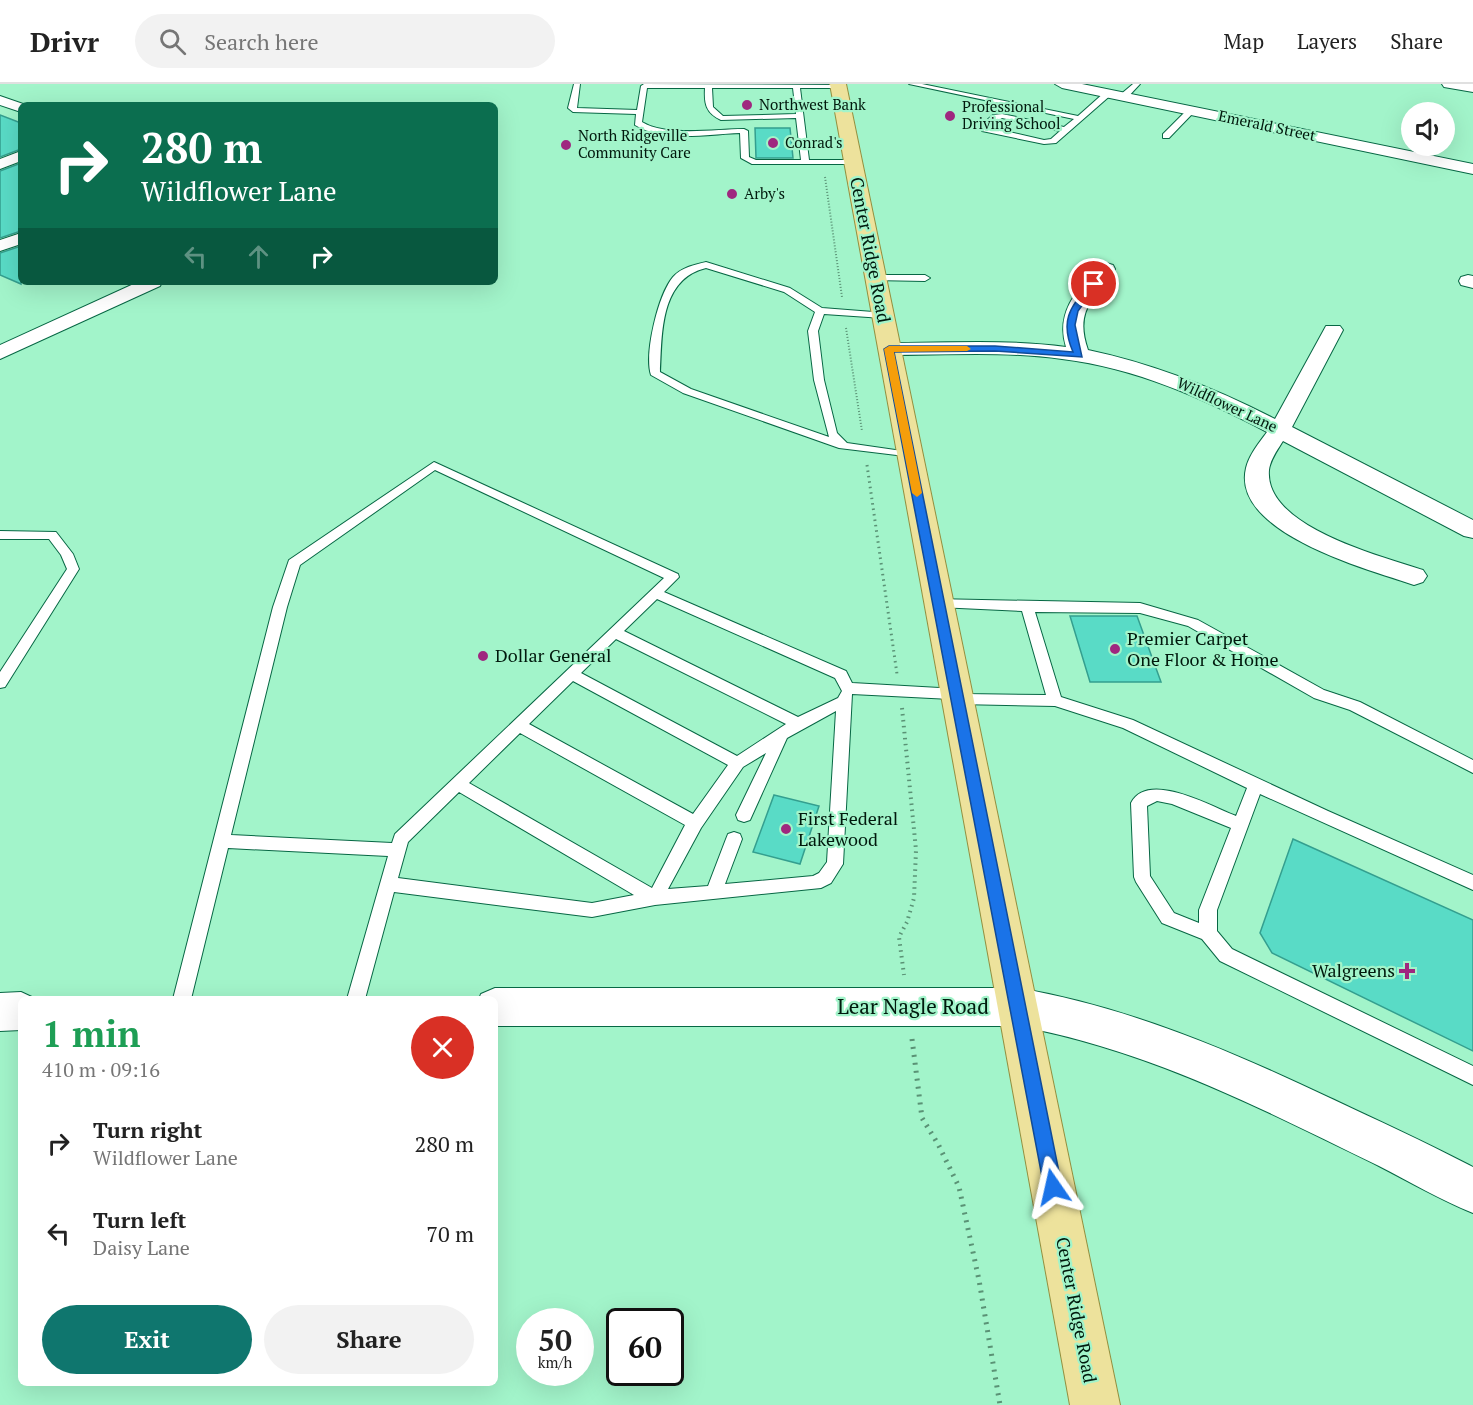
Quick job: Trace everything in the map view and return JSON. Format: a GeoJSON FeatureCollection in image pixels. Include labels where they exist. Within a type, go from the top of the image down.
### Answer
{"type":"FeatureCollection","features":[{"type":"Feature","properties":{"kind":"main road","name":"Center Ridge Road"},"geometry":{"type":"LineString","coordinates":[[838,85],[838,162],[876,278],[1095,1405]]}},
{"type":"Feature","properties":{"kind":"street","name":"Emerald Street"},"geometry":{"type":"LineString","coordinates":[[1062,84],[1473,169]]}},
{"type":"Feature","properties":{"kind":"street"},"geometry":{"type":"LineString","coordinates":[[1449,84],[1473,88]]}},
{"type":"Feature","properties":{"kind":"street"},"geometry":{"type":"LineString","coordinates":[[0,100],[18,107]]}},
{"type":"Feature","properties":{"kind":"street"},"geometry":{"type":"LineString","coordinates":[[0,164],[18,157]]}},
{"type":"Feature","properties":{"kind":"street"},"geometry":{"type":"LineString","coordinates":[[0,246],[18,239]]}},
{"type":"Feature","properties":{"kind":"street"},"geometry":{"type":"LineString","coordinates":[[1079,355],[1072,340],[1073,311],[1106,269]]}},
{"type":"Feature","properties":{"kind":"street"},"geometry":{"type":"LineString","coordinates":[[0,353],[147,285]]}},
{"type":"Feature","properties":{"kind":"street"},"geometry":{"type":"LineString","coordinates":[[1333,330],[1279,430],[1260,459],[1256,472],[1258,486],[1265,501],[1284,521],[1311,539],[1414,576]]}},
{"type":"Feature","properties":{"kind":"street","name":"Wildflower Lane"},"geometry":{"type":"LineString","coordinates":[[889,349],[1041,350],[1132,366],[1220,399],[1473,530]]}},
{"type":"Feature","properties":{"kind":"street","name":"Lear Nagle Road"},"geometry":{"type":"LineString","coordinates":[[498,1007],[1018,1007],[1052,1012],[1103,1024],[1183,1053],[1376,1141],[1473,1191]]}},
{"type":"Feature","properties":{"kind":"street"},"geometry":{"type":"LineString","coordinates":[[0,1012],[18,1011]]}},
{"type":"Feature","properties":{"kind":"lane"},"geometry":{"type":"LineString","coordinates":[[578,84],[572,108],[576,110],[639,112]]}},
{"type":"Feature","properties":{"kind":"lane"},"geometry":{"type":"LineString","coordinates":[[912,84],[961,96],[1079,118]]}},
{"type":"Feature","properties":{"kind":"lane"},"geometry":{"type":"LineString","coordinates":[[1123,97],[1137,84]]}},
{"type":"Feature","properties":{"kind":"lane"},"geometry":{"type":"LineString","coordinates":[[838,85],[644,85],[638,123],[645,128],[664,131],[744,131],[745,158],[755,162],[838,162]]}},
{"type":"Feature","properties":{"kind":"lane"},"geometry":{"type":"LineString","coordinates":[[709,85],[707,103],[711,111],[721,118],[799,116]]}},
{"type":"Feature","properties":{"kind":"lane"},"geometry":{"type":"LineString","coordinates":[[796,86],[805,162]]}},
{"type":"Feature","properties":{"kind":"lane"},"geometry":{"type":"LineString","coordinates":[[961,96],[968,90]]}},
{"type":"Feature","properties":{"kind":"lane"},"geometry":{"type":"LineString","coordinates":[[1066,130],[1002,116],[996,117],[984,126],[985,129],[1044,142],[1053,141],[1066,130],[1079,118],[1108,94]]}},
{"type":"Feature","properties":{"kind":"lane"},"geometry":{"type":"LineString","coordinates":[[711,111],[736,111]]}},
{"type":"Feature","properties":{"kind":"lane"},"geometry":{"type":"LineString","coordinates":[[751,111],[768,116]]}},
{"type":"Feature","properties":{"kind":"lane"},"geometry":{"type":"LineString","coordinates":[[1166,136],[1191,111]]}},
{"type":"Feature","properties":{"kind":"lane"},"geometry":{"type":"LineString","coordinates":[[883,315],[820,310],[787,290],[706,265],[694,266],[680,273],[671,285],[658,327],[655,373],[687,391],[843,446],[909,455]]}},
{"type":"Feature","properties":{"kind":"lane"},"geometry":{"type":"LineString","coordinates":[[876,278],[925,278]]}},
{"type":"Feature","properties":{"kind":"lane"},"geometry":{"type":"LineString","coordinates":[[820,310],[813,331],[819,380],[832,434],[843,446]]}},
{"type":"Feature","properties":{"kind":"lane"},"geometry":{"type":"LineString","coordinates":[[183,996],[280,607],[294,563],[434,465],[673,577],[400,839],[358,996]]}},
{"type":"Feature","properties":{"kind":"lane"},"geometry":{"type":"LineString","coordinates":[[0,535],[52,535],[67,554],[73,569],[0,683]]}},
{"type":"Feature","properties":{"kind":"lane"},"geometry":{"type":"LineString","coordinates":[[388,884],[592,910],[655,898],[815,884],[825,878],[835,864],[846,695],[841,675],[655,593]]}},
{"type":"Feature","properties":{"kind":"lane"},"geometry":{"type":"LineString","coordinates":[[938,602],[1140,608],[1193,623],[1319,694],[1355,706],[1473,767]]}},
{"type":"Feature","properties":{"kind":"lane"},"geometry":{"type":"LineString","coordinates":[[1027,606],[1055,701]]}},
{"type":"Feature","properties":{"kind":"lane"},"geometry":{"type":"LineString","coordinates":[[615,632],[798,724]]}},
{"type":"Feature","properties":{"kind":"lane"},"geometry":{"type":"LineString","coordinates":[[571,674],[738,764]]}},
{"type":"Feature","properties":{"kind":"lane"},"geometry":{"type":"LineString","coordinates":[[655,898],[695,823],[738,764],[846,695],[900,691],[957,697],[1055,701],[1128,724],[1256,785],[1473,882]]}},
{"type":"Feature","properties":{"kind":"lane"},"geometry":{"type":"LineString","coordinates":[[518,725],[695,823]]}},
{"type":"Feature","properties":{"kind":"lane"},"geometry":{"type":"LineString","coordinates":[[744,815],[782,734]]}},
{"type":"Feature","properties":{"kind":"lane"},"geometry":{"type":"LineString","coordinates":[[458,784],[655,898]]}},
{"type":"Feature","properties":{"kind":"lane"},"geometry":{"type":"LineString","coordinates":[[1208,933],[1208,910],[1256,785]]}},
{"type":"Feature","properties":{"kind":"lane"},"geometry":{"type":"LineString","coordinates":[[1240,825],[1174,798],[1155,794],[1138,803],[1142,877],[1168,918],[1208,933],[1226,955],[1473,1076]]}},
{"type":"Feature","properties":{"kind":"lane"},"geometry":{"type":"LineString","coordinates":[[714,892],[734,839]]}},
{"type":"Feature","properties":{"kind":"lane"},"geometry":{"type":"LineString","coordinates":[[221,841],[338,845],[398,850]]}},
{"type":"Feature","properties":{"kind":"path"},"geometry":{"type":"LineString","coordinates":[[838,162],[844,312],[900,691],[916,850],[915,898],[899,937],[922,1118],[939,1144],[959,1187],[979,1280],[1000,1405]]}},
{"type":"Feature","properties":{"kind":"building"},"geometry":{"type":"Polygon","coordinates":[[[0,115],[18,122],[18,150],[0,157],[0,115]]]}},
{"type":"Feature","properties":{"kind":"building","name":"Conrad's"},"geometry":{"type":"Polygon","coordinates":[[[755,128],[790,128],[793,158],[756,158],[755,128]]]}},
{"type":"Feature","properties":{"kind":"building"},"geometry":{"type":"Polygon","coordinates":[[[18,164],[18,232],[0,238],[0,171],[18,164]]]}},
{"type":"Feature","properties":{"kind":"building"},"geometry":{"type":"Polygon","coordinates":[[[18,247],[18,283],[0,275],[0,253],[18,247]]]}},
{"type":"Feature","properties":{"kind":"building","name":"Premier Carpet One Floor & Home"},"geometry":{"type":"Polygon","coordinates":[[[1070,616],[1137,616],[1161,682],[1090,682],[1070,616]]]}},
{"type":"Feature","properties":{"kind":"building","name":"First Federal Lakewood"},"geometry":{"type":"Polygon","coordinates":[[[774,795],[819,806],[800,864],[753,852],[774,795]]]}},
{"type":"Feature","properties":{"kind":"building","name":"Walgreens"},"geometry":{"type":"Polygon","coordinates":[[[1293,839],[1473,920],[1473,1051],[1272,953],[1260,933],[1293,839]]]}},
{"type":"Feature","properties":{"kind":"slow traffic"},"geometry":{"type":"LineString","coordinates":[[917,493],[889,349],[967,349]]}},
{"type":"Feature","properties":{"kind":"place","name":"Northwest Bank"},"geometry":{"type":"Point","coordinates":[747,105]}},
{"type":"Feature","properties":{"kind":"place","name":"Professional Driving School"},"geometry":{"type":"Point","coordinates":[950,116]}},
{"type":"Feature","properties":{"kind":"place","name":"Conrad's"},"geometry":{"type":"Point","coordinates":[773,143]}},
{"type":"Feature","properties":{"kind":"place","name":"North Ridgeville Community Care"},"geometry":{"type":"Point","coordinates":[566,145]}},
{"type":"Feature","properties":{"kind":"place","name":"Arby's"},"geometry":{"type":"Point","coordinates":[732,194]}},
{"type":"Feature","properties":{"kind":"place","name":"Premier Carpet One Floor & Home"},"geometry":{"type":"Point","coordinates":[1115,649]}},
{"type":"Feature","properties":{"kind":"place","name":"Dollar General"},"geometry":{"type":"Point","coordinates":[483,656]}},
{"type":"Feature","properties":{"kind":"place","name":"First Federal Lakewood"},"geometry":{"type":"Point","coordinates":[786,829]}},
{"type":"Feature","properties":{"kind":"place","name":"Walgreens"},"geometry":{"type":"Point","coordinates":[1407,971]}},
{"type":"Feature","properties":{"kind":"route"},"geometry":{"type":"LineString","coordinates":[[1053,1187],[889,349],[995,348],[1041,350],[1079,355],[1072,340],[1073,311],[1094,284]]}}]}
